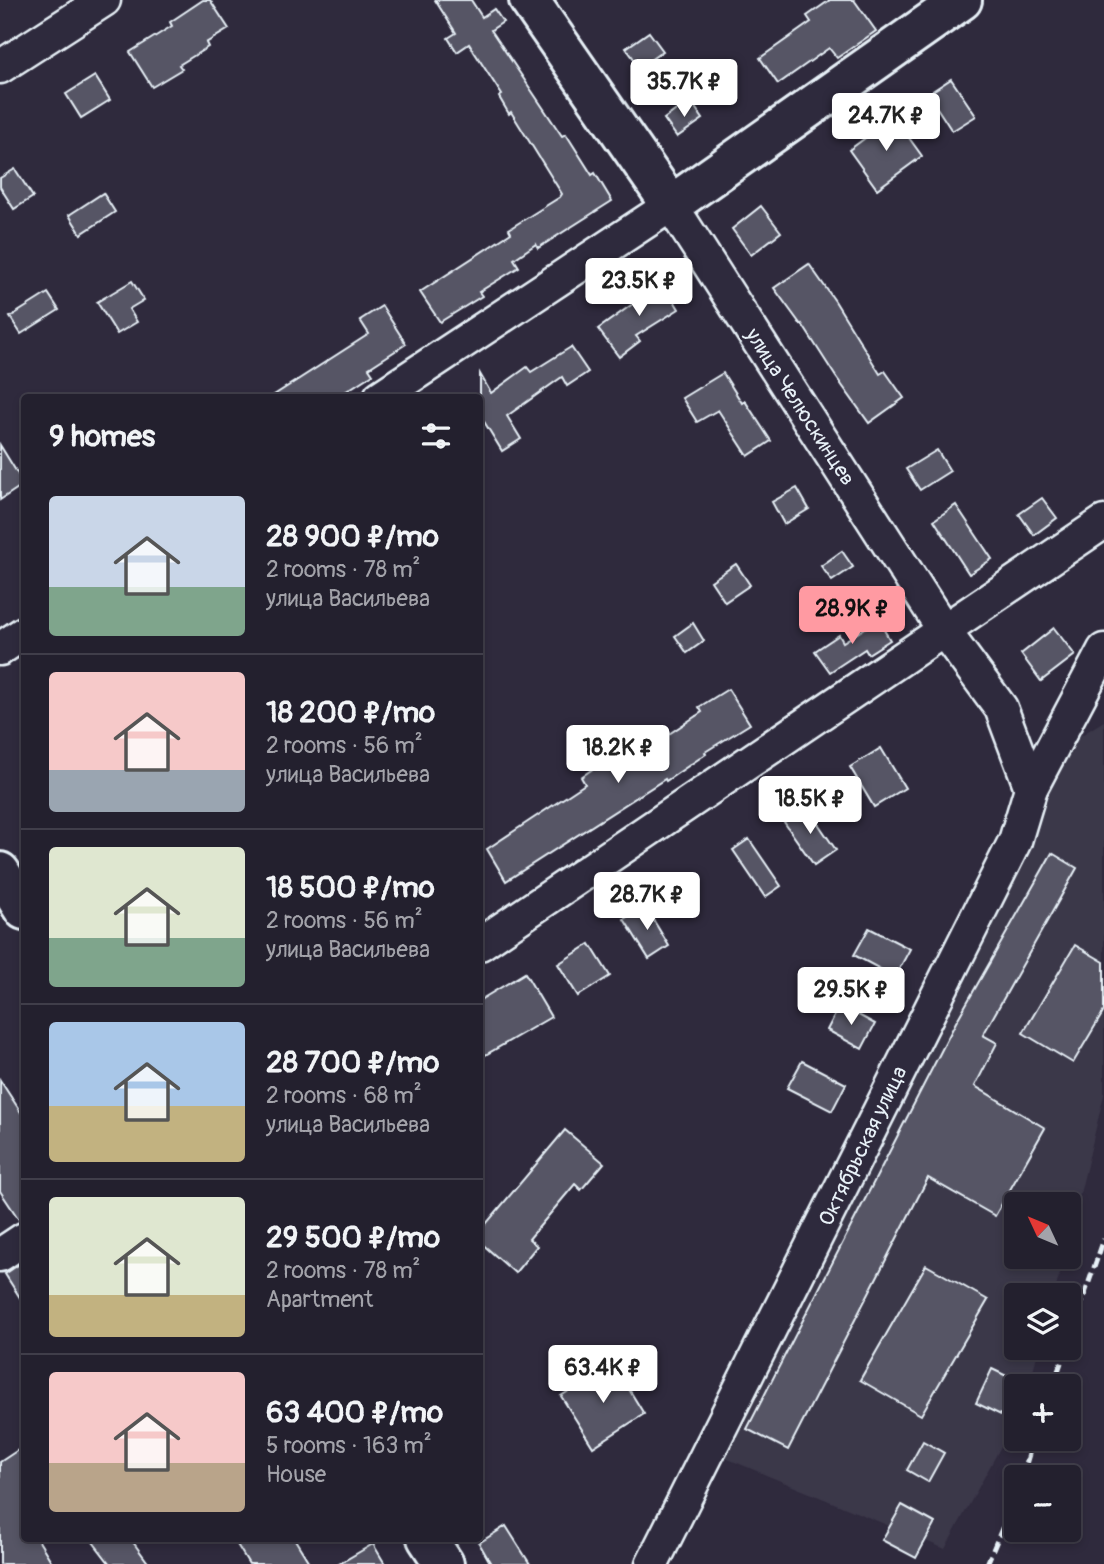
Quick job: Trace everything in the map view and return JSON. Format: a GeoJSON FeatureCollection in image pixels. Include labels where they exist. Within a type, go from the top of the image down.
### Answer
{"type":"FeatureCollection","features":[{"type":"Feature","properties":{"kind":"main road","name":"улица Челюскинцев"},"geometry":{"type":"LineString","coordinates":[[529,0],[671,205]]}},
{"type":"Feature","properties":{"kind":"main road"},"geometry":{"type":"LineString","coordinates":[[671,205],[962,0]]}},
{"type":"Feature","properties":{"kind":"main road"},"geometry":{"type":"LineString","coordinates":[[0,872],[21,905]]}},
{"type":"Feature","properties":{"kind":"main road"},"geometry":{"type":"LineString","coordinates":[[430,1542],[444,1564]]}},
{"type":"Feature","properties":{"kind":"street"},"geometry":{"type":"LineString","coordinates":[[0,67],[104,0]]}},
{"type":"Feature","properties":{"kind":"street"},"geometry":{"type":"LineString","coordinates":[[385,394],[671,205]]}},
{"type":"Feature","properties":{"kind":"street","name":"улица Челюскинцев"},"geometry":{"type":"LineString","coordinates":[[671,205],[945,632],[1002,708],[1031,788]]}},
{"type":"Feature","properties":{"kind":"street"},"geometry":{"type":"LineString","coordinates":[[483,942],[1104,522]]}},
{"type":"Feature","properties":{"kind":"street"},"geometry":{"type":"LineString","coordinates":[[0,649],[21,635]]}},
{"type":"Feature","properties":{"kind":"street","name":"Октябрьская улица"},"geometry":{"type":"LineString","coordinates":[[652,1564],[1014,841],[1031,788],[1104,650]]}},
{"type":"Feature","properties":{"kind":"street"},"geometry":{"type":"LineString","coordinates":[[0,1255],[21,1242]]}},
{"type":"Feature","properties":{"kind":"shaded area"},"geometry":{"type":"Polygon","coordinates":[[[1104,721],[1104,1095],[1080,1192],[1004,1192],[1004,1269],[1061,1269],[1057,1283],[1004,1283],[1004,1360],[1036,1360],[1032,1374],[1004,1374],[1004,1441],[945,1549],[718,1455],[1075,739],[1104,721]]]}},
{"type":"Feature","properties":{"kind":"building"},"geometry":{"type":"Polygon","coordinates":[[[203,0],[210,0],[229,29],[206,43],[208,47],[179,65],[182,69],[152,87],[130,52],[172,26],[170,22],[203,0]]]}},
{"type":"Feature","properties":{"kind":"building"},"geometry":{"type":"Polygon","coordinates":[[[435,0],[471,0],[482,17],[494,9],[503,22],[491,30],[562,136],[566,134],[612,201],[538,248],[536,244],[514,259],[519,267],[479,292],[482,296],[440,322],[420,292],[511,233],[509,229],[562,194],[511,112],[509,114],[499,97],[502,95],[469,44],[457,52],[448,38],[456,33],[435,0]]]}},
{"type":"Feature","properties":{"kind":"building"},"geometry":{"type":"Polygon","coordinates":[[[830,0],[854,0],[876,31],[837,58],[829,48],[778,84],[760,58],[811,22],[807,16],[830,0]]]}},
{"type":"Feature","properties":{"kind":"building"},"geometry":{"type":"Polygon","coordinates":[[[649,32],[663,51],[640,67],[626,48],[649,32]]]}},
{"type":"Feature","properties":{"kind":"building"},"geometry":{"type":"Polygon","coordinates":[[[95,76],[110,100],[81,118],[66,94],[95,76]]]}},
{"type":"Feature","properties":{"kind":"building"},"geometry":{"type":"Polygon","coordinates":[[[951,79],[976,116],[952,131],[928,94],[951,79]]]}},
{"type":"Feature","properties":{"kind":"building"},"geometry":{"type":"Polygon","coordinates":[[[690,100],[703,119],[677,137],[664,119],[690,100]]]}},
{"type":"Feature","properties":{"kind":"building"},"geometry":{"type":"Polygon","coordinates":[[[894,117],[922,156],[877,189],[849,150],[894,117]]]}},
{"type":"Feature","properties":{"kind":"building"},"geometry":{"type":"Polygon","coordinates":[[[15,169],[33,197],[14,209],[0,187],[0,178],[15,169]]]}},
{"type":"Feature","properties":{"kind":"building"},"geometry":{"type":"Polygon","coordinates":[[[103,193],[115,212],[81,234],[69,215],[103,193]]]}},
{"type":"Feature","properties":{"kind":"building"},"geometry":{"type":"Polygon","coordinates":[[[761,206],[781,232],[751,255],[732,229],[761,206]]]}},
{"type":"Feature","properties":{"kind":"building"},"geometry":{"type":"Polygon","coordinates":[[[809,264],[880,374],[885,371],[904,398],[869,423],[802,324],[774,288],[809,264]]]}},
{"type":"Feature","properties":{"kind":"building"},"geometry":{"type":"Polygon","coordinates":[[[132,281],[144,300],[129,309],[137,322],[117,334],[97,302],[132,281]]]}},
{"type":"Feature","properties":{"kind":"building"},"geometry":{"type":"Polygon","coordinates":[[[662,281],[679,309],[636,336],[640,341],[619,357],[598,329],[634,303],[632,300],[662,281]]]}},
{"type":"Feature","properties":{"kind":"building"},"geometry":{"type":"Polygon","coordinates":[[[48,293],[59,310],[21,334],[10,317],[48,293]]]}},
{"type":"Feature","properties":{"kind":"building"},"geometry":{"type":"Polygon","coordinates":[[[382,306],[406,344],[369,368],[373,374],[342,394],[276,394],[369,334],[360,320],[382,306]]]}},
{"type":"Feature","properties":{"kind":"building"},"geometry":{"type":"Polygon","coordinates":[[[571,347],[588,372],[567,386],[562,377],[507,416],[521,439],[502,451],[483,420],[480,374],[491,393],[527,367],[531,372],[571,347]]]}},
{"type":"Feature","properties":{"kind":"building"},"geometry":{"type":"Polygon","coordinates":[[[723,373],[771,441],[748,456],[718,410],[697,422],[682,398],[723,373]]]}},
{"type":"Feature","properties":{"kind":"building"},"geometry":{"type":"Polygon","coordinates":[[[0,445],[21,479],[21,486],[0,500],[0,445]]]}},
{"type":"Feature","properties":{"kind":"building"},"geometry":{"type":"Polygon","coordinates":[[[937,450],[950,471],[920,490],[906,469],[937,450]]]}},
{"type":"Feature","properties":{"kind":"building"},"geometry":{"type":"Polygon","coordinates":[[[797,488],[809,509],[784,524],[772,502],[797,488]]]}},
{"type":"Feature","properties":{"kind":"building"},"geometry":{"type":"Polygon","coordinates":[[[1042,498],[1057,518],[1034,535],[1019,514],[1042,498]]]}},
{"type":"Feature","properties":{"kind":"building"},"geometry":{"type":"Polygon","coordinates":[[[956,505],[992,559],[969,574],[934,520],[956,505]]]}},
{"type":"Feature","properties":{"kind":"building"},"geometry":{"type":"Polygon","coordinates":[[[842,551],[853,567],[832,581],[821,566],[842,551]]]}},
{"type":"Feature","properties":{"kind":"building"},"geometry":{"type":"Polygon","coordinates":[[[736,564],[750,585],[725,602],[711,581],[736,564]]]}},
{"type":"Feature","properties":{"kind":"building"},"geometry":{"type":"Polygon","coordinates":[[[878,620],[890,640],[868,654],[865,649],[830,672],[815,651],[839,635],[843,642],[878,620]]]}},
{"type":"Feature","properties":{"kind":"building"},"geometry":{"type":"Polygon","coordinates":[[[693,623],[704,641],[687,653],[675,636],[693,623]]]}},
{"type":"Feature","properties":{"kind":"building"},"geometry":{"type":"Polygon","coordinates":[[[1054,628],[1075,655],[1041,681],[1021,654],[1054,628]]]}},
{"type":"Feature","properties":{"kind":"building"},"geometry":{"type":"Polygon","coordinates":[[[728,689],[750,724],[666,781],[665,779],[506,881],[487,849],[585,784],[581,777],[621,750],[628,761],[702,712],[699,707],[728,689]]]}},
{"type":"Feature","properties":{"kind":"building"},"geometry":{"type":"Polygon","coordinates":[[[881,748],[905,788],[874,807],[850,767],[881,748]]]}},
{"type":"Feature","properties":{"kind":"building"},"geometry":{"type":"Polygon","coordinates":[[[806,806],[836,850],[814,865],[784,822],[806,806]]]}},
{"type":"Feature","properties":{"kind":"building"},"geometry":{"type":"Polygon","coordinates":[[[749,839],[781,886],[765,897],[733,850],[749,839]]]}},
{"type":"Feature","properties":{"kind":"building"},"geometry":{"type":"Polygon","coordinates":[[[1052,853],[1077,868],[983,1035],[997,1043],[975,1086],[1045,1128],[1009,1192],[1004,1192],[1004,1200],[995,1216],[928,1178],[788,1450],[747,1429],[956,1022],[1052,853]]]}},
{"type":"Feature","properties":{"kind":"building"},"geometry":{"type":"Polygon","coordinates":[[[645,906],[669,946],[649,959],[624,919],[645,906]]]}},
{"type":"Feature","properties":{"kind":"building"},"geometry":{"type":"Polygon","coordinates":[[[869,928],[910,949],[895,977],[854,955],[869,928]]]}},
{"type":"Feature","properties":{"kind":"building"},"geometry":{"type":"Polygon","coordinates":[[[590,944],[610,976],[578,996],[558,964],[590,944]]]}},
{"type":"Feature","properties":{"kind":"building"},"geometry":{"type":"Polygon","coordinates":[[[1075,945],[1104,962],[1104,1011],[1073,1063],[1023,1033],[1075,945]]]}},
{"type":"Feature","properties":{"kind":"building"},"geometry":{"type":"Polygon","coordinates":[[[525,973],[551,1017],[483,1056],[483,998],[525,973]]]}},
{"type":"Feature","properties":{"kind":"building"},"geometry":{"type":"Polygon","coordinates":[[[840,1005],[875,1024],[862,1049],[827,1030],[840,1005]]]}},
{"type":"Feature","properties":{"kind":"building"},"geometry":{"type":"Polygon","coordinates":[[[802,1061],[846,1084],[832,1111],[787,1088],[802,1061]]]}},
{"type":"Feature","properties":{"kind":"building"},"geometry":{"type":"Polygon","coordinates":[[[0,1080],[21,1112],[21,1221],[0,1191],[0,1080]]]}},
{"type":"Feature","properties":{"kind":"building"},"geometry":{"type":"Polygon","coordinates":[[[565,1130],[604,1163],[581,1190],[575,1184],[529,1239],[537,1246],[515,1273],[483,1245],[483,1227],[565,1130]]]}},
{"type":"Feature","properties":{"kind":"building"},"geometry":{"type":"Polygon","coordinates":[[[21,1263],[21,1299],[5,1274],[21,1263]]]}},
{"type":"Feature","properties":{"kind":"building"},"geometry":{"type":"Polygon","coordinates":[[[926,1265],[988,1300],[921,1415],[860,1380],[926,1265]]]}},
{"type":"Feature","properties":{"kind":"building"},"geometry":{"type":"Polygon","coordinates":[[[613,1363],[644,1414],[593,1447],[561,1396],[613,1363]]]}},
{"type":"Feature","properties":{"kind":"building"},"geometry":{"type":"Polygon","coordinates":[[[992,1369],[1004,1375],[1004,1417],[976,1403],[992,1369]]]}},
{"type":"Feature","properties":{"kind":"building"},"geometry":{"type":"Polygon","coordinates":[[[923,1441],[944,1453],[928,1482],[907,1470],[923,1441]]]}},
{"type":"Feature","properties":{"kind":"building"},"geometry":{"type":"Polygon","coordinates":[[[21,1448],[21,1542],[39,1542],[53,1564],[0,1564],[0,1462],[21,1448]]]}},
{"type":"Feature","properties":{"kind":"building"},"geometry":{"type":"Polygon","coordinates":[[[902,1505],[935,1523],[916,1558],[882,1540],[902,1505]]]}},
{"type":"Feature","properties":{"kind":"building"},"geometry":{"type":"Polygon","coordinates":[[[506,1526],[530,1564],[491,1564],[479,1543],[506,1526]]]}},
{"type":"Feature","properties":{"kind":"building"},"geometry":{"type":"Polygon","coordinates":[[[93,1542],[133,1542],[149,1564],[110,1564],[93,1542]]]}},
{"type":"Feature","properties":{"kind":"building"},"geometry":{"type":"Polygon","coordinates":[[[235,1542],[296,1542],[310,1564],[249,1564],[235,1542]]]}},
{"type":"Feature","properties":{"kind":"building"},"geometry":{"type":"Polygon","coordinates":[[[373,1544],[385,1564],[339,1564],[373,1544]]]}},
{"type":"Feature","properties":{"kind":"railway"},"geometry":{"type":"LineString","coordinates":[[1081,1305],[1104,1239]]}},
{"type":"Feature","properties":{"kind":"railway"},"geometry":{"type":"LineString","coordinates":[[1057,1374],[1062,1360]]}},
{"type":"Feature","properties":{"kind":"railway"},"geometry":{"type":"LineString","coordinates":[[1026,1465],[1030,1451]]}},
{"type":"Feature","properties":{"kind":"railway"},"geometry":{"type":"LineString","coordinates":[[987,1564],[1004,1524]]}}]}
